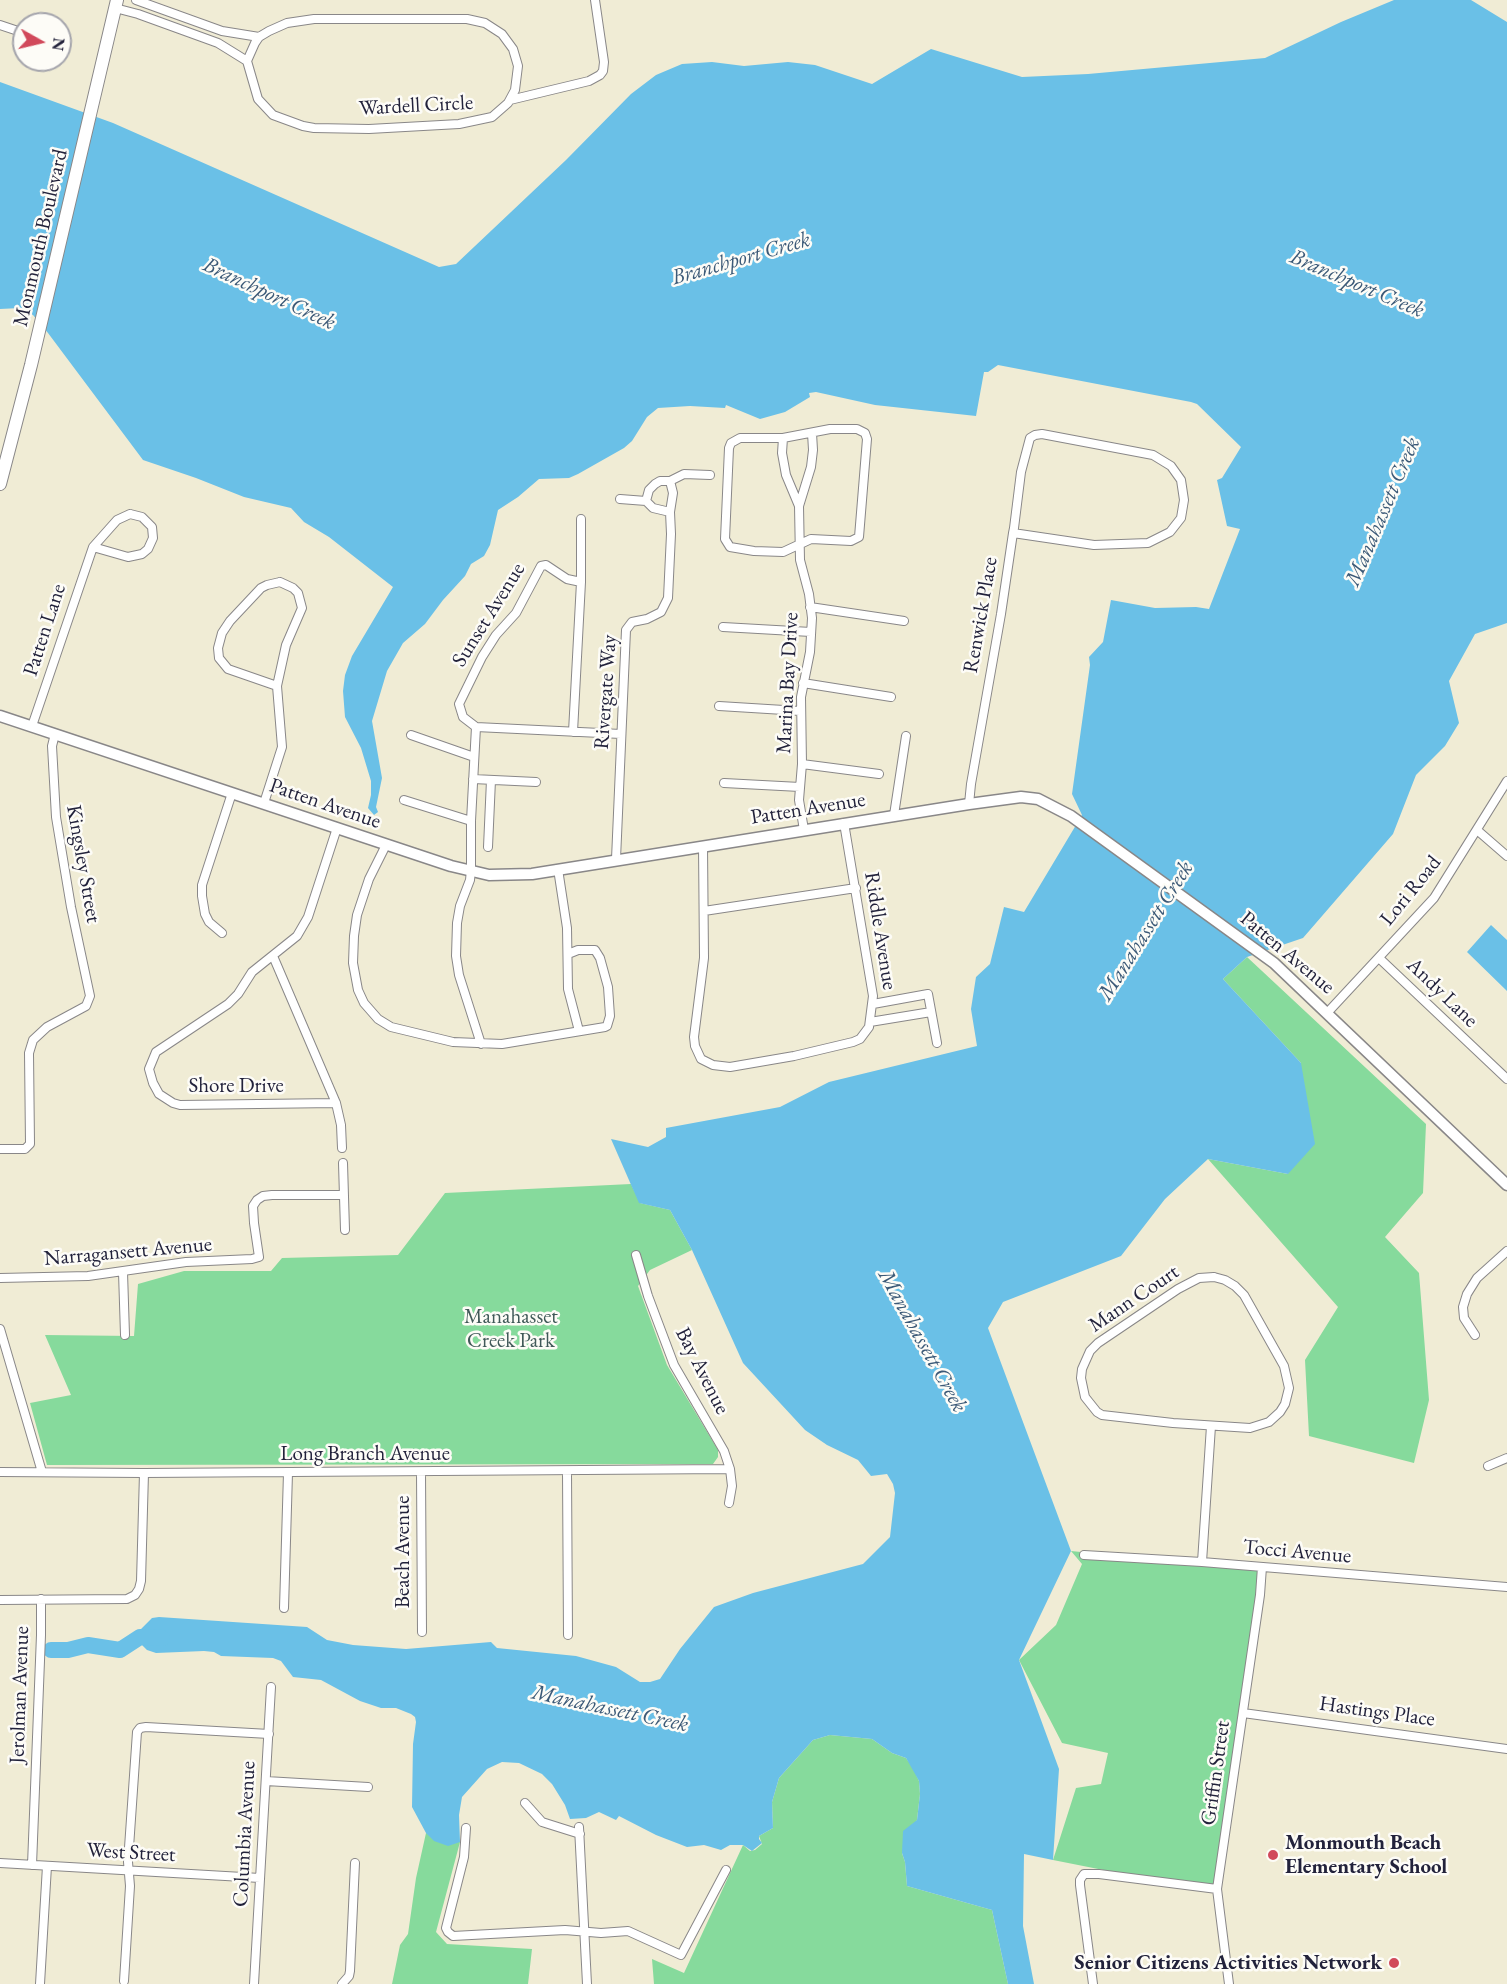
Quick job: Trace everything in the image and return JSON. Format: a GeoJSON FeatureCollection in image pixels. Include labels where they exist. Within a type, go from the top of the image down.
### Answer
{"type":"FeatureCollection","features":[{"type":"Feature","properties":{"kind":"main road","name":"Monmouth Boulevard"},"geometry":{"type":"LineString","coordinates":[[0,483],[31,365],[116,4]]}},
{"type":"Feature","properties":{"kind":"street"},"geometry":{"type":"LineString","coordinates":[[136,0],[222,31],[260,37]]}},
{"type":"Feature","properties":{"kind":"street"},"geometry":{"type":"LineString","coordinates":[[510,100],[589,81],[600,75],[604,62],[595,0]]}},
{"type":"Feature","properties":{"kind":"street"},"geometry":{"type":"LineString","coordinates":[[116,4],[218,43],[247,61],[260,37],[287,23],[314,20],[467,19],[478,21],[494,27],[513,49],[518,66],[518,79],[510,100]]}},
{"type":"Feature","properties":{"kind":"street","name":"Wardell Circle"},"geometry":{"type":"LineString","coordinates":[[247,61],[258,99],[273,115],[314,128],[369,129],[468,123],[492,117],[501,111],[510,100]]}},
{"type":"Feature","properties":{"kind":"street"},"geometry":{"type":"LineString","coordinates":[[842,428],[857,429],[865,434],[867,439],[861,534],[856,540],[850,542],[811,539],[783,552],[730,547],[725,539],[731,443],[740,438],[783,438],[842,428]]}},
{"type":"Feature","properties":{"kind":"street","name":"Marina Bay Drive"},"geometry":{"type":"LineString","coordinates":[[804,830],[800,800],[802,764],[800,711],[802,683],[810,652],[811,632],[810,607],[800,560],[799,506],[811,467],[812,433]]}},
{"type":"Feature","properties":{"kind":"street","name":"Renwick Place"},"geometry":{"type":"LineString","coordinates":[[969,804],[1027,443],[1035,435],[1042,434],[1153,455],[1171,466],[1181,480],[1184,500],[1181,518],[1170,532],[1149,543],[1094,544],[1013,533]]}},
{"type":"Feature","properties":{"kind":"street"},"geometry":{"type":"LineString","coordinates":[[783,438],[786,475],[799,506]]}},
{"type":"Feature","properties":{"kind":"street"},"geometry":{"type":"LineString","coordinates":[[646,501],[649,490],[660,481],[669,481],[684,474],[710,475]]}},
{"type":"Feature","properties":{"kind":"street","name":"Rivergate Way"},"geometry":{"type":"LineString","coordinates":[[616,859],[627,630],[632,622],[654,616],[665,605],[668,598],[670,512],[673,492],[669,481]]}},
{"type":"Feature","properties":{"kind":"street"},"geometry":{"type":"LineString","coordinates":[[620,499],[646,501],[653,508],[670,512]]}},
{"type":"Feature","properties":{"kind":"street","name":"Patten Lane"},"geometry":{"type":"LineString","coordinates":[[32,726],[93,547],[117,520],[129,514],[147,520],[153,531],[152,544],[136,556],[129,557],[93,547]]}},
{"type":"Feature","properties":{"kind":"street"},"geometry":{"type":"LineString","coordinates":[[573,732],[582,582],[581,519]]}},
{"type":"Feature","properties":{"kind":"street","name":"Sunset Avenue"},"geometry":{"type":"LineString","coordinates":[[476,727],[463,717],[459,704],[482,657],[496,635],[516,613],[539,568],[546,565],[567,579],[582,582]]}},
{"type":"Feature","properties":{"kind":"street"},"geometry":{"type":"LineString","coordinates":[[264,803],[282,747],[277,686],[286,645],[302,608],[298,593],[293,588],[279,582],[261,588],[230,621],[222,633],[218,653],[221,662],[228,669],[277,686]]}},
{"type":"Feature","properties":{"kind":"street"},"geometry":{"type":"LineString","coordinates":[[810,607],[904,621]]}},
{"type":"Feature","properties":{"kind":"street"},"geometry":{"type":"LineString","coordinates":[[723,627],[811,632]]}},
{"type":"Feature","properties":{"kind":"street"},"geometry":{"type":"LineString","coordinates":[[802,683],[891,697]]}},
{"type":"Feature","properties":{"kind":"street"},"geometry":{"type":"LineString","coordinates":[[719,706],[800,711]]}},
{"type":"Feature","properties":{"kind":"street","name":"Patten Avenue"},"geometry":{"type":"LineString","coordinates":[[0,716],[451,867],[489,875],[532,874],[969,804],[1026,797],[1047,802],[1071,816],[1274,963],[1507,1185]]}},
{"type":"Feature","properties":{"kind":"street"},"geometry":{"type":"LineString","coordinates":[[481,1044],[459,975],[456,956],[457,923],[471,870],[476,727],[621,734]]}},
{"type":"Feature","properties":{"kind":"street","name":"Kingsley Street"},"geometry":{"type":"LineString","coordinates":[[0,1149],[25,1149],[30,1144],[30,1047],[39,1033],[86,1006],[90,999],[56,818],[52,746],[55,734]]}},
{"type":"Feature","properties":{"kind":"street"},"geometry":{"type":"LineString","coordinates":[[411,735],[474,757]]}},
{"type":"Feature","properties":{"kind":"street"},"geometry":{"type":"LineString","coordinates":[[894,815],[906,736]]}},
{"type":"Feature","properties":{"kind":"street"},"geometry":{"type":"LineString","coordinates":[[802,764],[879,774]]}},
{"type":"Feature","properties":{"kind":"street"},"geometry":{"type":"LineString","coordinates":[[473,779],[536,782]]}},
{"type":"Feature","properties":{"kind":"street"},"geometry":{"type":"LineString","coordinates":[[488,847],[492,780]]}},
{"type":"Feature","properties":{"kind":"street","name":"Lori Road"},"geometry":{"type":"LineString","coordinates":[[1328,1012],[1434,898],[1507,781]]}},
{"type":"Feature","properties":{"kind":"street"},"geometry":{"type":"LineString","coordinates":[[724,783],[800,788]]}},
{"type":"Feature","properties":{"kind":"street"},"geometry":{"type":"LineString","coordinates":[[222,933],[209,922],[205,914],[202,885],[232,793]]}},
{"type":"Feature","properties":{"kind":"street"},"geometry":{"type":"LineString","coordinates":[[404,800],[471,821]]}},
{"type":"Feature","properties":{"kind":"street","name":"Riddle Avenue"},"geometry":{"type":"LineString","coordinates":[[844,824],[869,961],[873,1004],[870,1022],[931,1012]]}},
{"type":"Feature","properties":{"kind":"street","name":"Shore Drive"},"geometry":{"type":"LineString","coordinates":[[336,1103],[180,1105],[163,1098],[153,1083],[149,1069],[156,1052],[228,1004],[238,994],[252,972],[297,936],[305,925],[337,828]]}},
{"type":"Feature","properties":{"kind":"street"},"geometry":{"type":"LineString","coordinates":[[1478,830],[1507,856]]}},
{"type":"Feature","properties":{"kind":"street"},"geometry":{"type":"LineString","coordinates":[[386,845],[369,879],[357,915],[353,963],[360,996],[378,1019],[395,1029],[453,1042],[481,1044],[518,1043],[607,1026],[610,1016],[608,987],[600,958],[595,950],[578,950],[568,954]]}},
{"type":"Feature","properties":{"kind":"street"},"geometry":{"type":"LineString","coordinates":[[703,846],[704,958],[694,1037],[700,1059],[713,1065],[730,1067],[794,1056],[854,1042],[866,1032],[870,1022]]}},
{"type":"Feature","properties":{"kind":"street"},"geometry":{"type":"LineString","coordinates":[[558,869],[567,928],[568,989],[579,1031]]}},
{"type":"Feature","properties":{"kind":"street"},"geometry":{"type":"LineString","coordinates":[[704,911],[856,888]]}},
{"type":"Feature","properties":{"kind":"street"},"geometry":{"type":"LineString","coordinates":[[273,956],[336,1103],[341,1125],[342,1148]]}},
{"type":"Feature","properties":{"kind":"street","name":"Andy Lane"},"geometry":{"type":"LineString","coordinates":[[1379,958],[1507,1079]]}},
{"type":"Feature","properties":{"kind":"street"},"geometry":{"type":"LineString","coordinates":[[873,1004],[928,994],[937,1043]]}},
{"type":"Feature","properties":{"kind":"street"},"geometry":{"type":"LineString","coordinates":[[343,1162],[345,1230]]}},
{"type":"Feature","properties":{"kind":"street","name":"Narragansett Avenue"},"geometry":{"type":"LineString","coordinates":[[0,1278],[70,1278],[123,1272],[170,1263],[245,1261],[259,1257],[254,1206],[263,1196],[344,1195]]}},
{"type":"Feature","properties":{"kind":"street"},"geometry":{"type":"LineString","coordinates":[[1475,1335],[1464,1318],[1463,1307],[1467,1294],[1478,1278],[1507,1251]]}},
{"type":"Feature","properties":{"kind":"street","name":"Bay Avenue"},"geometry":{"type":"LineString","coordinates":[[636,1255],[648,1296],[674,1365],[724,1452],[730,1469],[732,1486],[729,1503]]}},
{"type":"Feature","properties":{"kind":"street"},"geometry":{"type":"LineString","coordinates":[[123,1272],[125,1335]]}},
{"type":"Feature","properties":{"kind":"street","name":"Mann Court"},"geometry":{"type":"LineString","coordinates":[[1209,1277],[1225,1280],[1244,1295],[1284,1366],[1289,1388],[1285,1404],[1269,1422],[1250,1428],[1211,1426],[1102,1415],[1091,1406],[1085,1397],[1081,1378],[1085,1358],[1098,1343],[1178,1289],[1199,1278],[1209,1277]]}},
{"type":"Feature","properties":{"kind":"street"},"geometry":{"type":"LineString","coordinates":[[0,1329],[42,1472]]}},
{"type":"Feature","properties":{"kind":"street"},"geometry":{"type":"LineString","coordinates":[[1202,1562],[1211,1426]]}},
{"type":"Feature","properties":{"kind":"street"},"geometry":{"type":"LineString","coordinates":[[1488,1466],[1507,1458]]}},
{"type":"Feature","properties":{"kind":"street","name":"Long Branch Avenue"},"geometry":{"type":"LineString","coordinates":[[0,1472],[567,1472],[730,1469]]}},
{"type":"Feature","properties":{"kind":"street","name":"Beach Avenue"},"geometry":{"type":"LineString","coordinates":[[420,1472],[422,1632]]}},
{"type":"Feature","properties":{"kind":"street"},"geometry":{"type":"LineString","coordinates":[[567,1472],[568,1635]]}},
{"type":"Feature","properties":{"kind":"street"},"geometry":{"type":"LineString","coordinates":[[0,1600],[127,1599],[135,1595],[141,1581],[144,1473]]}},
{"type":"Feature","properties":{"kind":"street"},"geometry":{"type":"LineString","coordinates":[[284,1608],[288,1473]]}},
{"type":"Feature","properties":{"kind":"street","name":"Tocci Avenue"},"geometry":{"type":"LineString","coordinates":[[1084,1555],[1202,1562],[1507,1587]]}},
{"type":"Feature","properties":{"kind":"street","name":"Griffin Street"},"geometry":{"type":"LineString","coordinates":[[1229,1984],[1217,1889],[1260,1595],[1262,1567]]}},
{"type":"Feature","properties":{"kind":"street","name":"Jerolman Avenue"},"geometry":{"type":"LineString","coordinates":[[32,1865],[41,1599]]}},
{"type":"Feature","properties":{"kind":"street","name":"Columbia Avenue"},"geometry":{"type":"LineString","coordinates":[[254,1984],[271,1687]]}},
{"type":"Feature","properties":{"kind":"street","name":"Hastings Place"},"geometry":{"type":"LineString","coordinates":[[1243,1713],[1507,1749]]}},
{"type":"Feature","properties":{"kind":"street"},"geometry":{"type":"LineString","coordinates":[[124,1980],[136,1736],[140,1728],[146,1726],[268,1734]]}},
{"type":"Feature","properties":{"kind":"street"},"geometry":{"type":"LineString","coordinates":[[266,1781],[368,1787]]}},
{"type":"Feature","properties":{"kind":"street"},"geometry":{"type":"LineString","coordinates":[[525,1803],[542,1822],[579,1830],[587,1984]]}},
{"type":"Feature","properties":{"kind":"street"},"geometry":{"type":"LineString","coordinates":[[466,1828],[464,1857],[446,1928],[453,1936],[565,1930],[634,1932],[681,1956],[726,1870]]}},
{"type":"Feature","properties":{"kind":"street","name":"West Street"},"geometry":{"type":"LineString","coordinates":[[0,1863],[260,1878]]}},
{"type":"Feature","properties":{"kind":"street"},"geometry":{"type":"LineString","coordinates":[[343,1983],[350,1971],[355,1863]]}},
{"type":"Feature","properties":{"kind":"street"},"geometry":{"type":"LineString","coordinates":[[40,1984],[47,1866]]}},
{"type":"Feature","properties":{"kind":"street"},"geometry":{"type":"LineString","coordinates":[[1093,1984],[1080,1885],[1082,1876],[1099,1874],[1217,1889]]}},
{"type":"Feature","properties":{"kind":"green space"},"geometry":{"type":"Polygon","coordinates":[[[1247,957],[1426,1124],[1423,1193],[1385,1237],[1419,1273],[1429,1400],[1414,1463],[1309,1436],[1305,1360],[1338,1307],[1208,1159],[1288,1174],[1301,1063],[1223,979],[1247,957]]]}},
{"type":"Feature","properties":{"kind":"green space","name":"Manahasset Creek Park"},"geometry":{"type":"Polygon","coordinates":[[[631,1184],[640,1203],[670,1210],[692,1250],[650,1270],[638,1286],[667,1365],[718,1450],[718,1457],[713,1464],[47,1465],[30,1403],[71,1395],[45,1335],[134,1336],[138,1284],[184,1271],[271,1271],[282,1258],[398,1255],[445,1193],[631,1184]]]}},
{"type":"Feature","properties":{"kind":"green space"},"geometry":{"type":"Polygon","coordinates":[[[1071,1551],[1263,1570],[1214,1892],[1053,1860],[1076,1788],[1101,1784],[1108,1753],[1062,1743],[1019,1660],[1056,1625],[1082,1564],[1071,1551]]]}},
{"type":"Feature","properties":{"kind":"green space"},"geometry":{"type":"Polygon","coordinates":[[[830,1735],[872,1739],[892,1753],[906,1758],[919,1781],[920,1794],[917,1820],[902,1853],[907,1886],[992,1910],[1008,1984],[654,1984],[652,1959],[684,1973],[743,1845],[750,1851],[755,1850],[762,1844],[759,1836],[773,1828],[772,1802],[779,1778],[813,1740],[830,1735]]]}},
{"type":"Feature","properties":{"kind":"green space"},"geometry":{"type":"Polygon","coordinates":[[[426,1833],[460,1842],[436,1932],[447,1944],[532,1949],[528,1984],[392,1984],[400,1945],[408,1934],[416,1878],[426,1833]]]}},
{"type":"Feature","properties":{"kind":"water","name":"Branchport Creek"},"geometry":{"type":"Polygon","coordinates":[[[1394,0],[1471,0],[1507,22],[1507,623],[1475,634],[1449,681],[1459,723],[1445,746],[1416,775],[1393,834],[1303,938],[1247,957],[1223,979],[1301,1063],[1315,1144],[1288,1174],[1208,1159],[1165,1199],[1121,1256],[1003,1302],[988,1328],[1071,1551],[1019,1660],[1059,1769],[1053,1860],[1024,1854],[1023,1926],[1034,1984],[1008,1984],[992,1910],[907,1886],[902,1853],[903,1831],[917,1820],[919,1781],[906,1758],[892,1753],[872,1739],[830,1735],[813,1740],[779,1778],[772,1802],[773,1828],[759,1836],[762,1843],[752,1851],[743,1845],[730,1845],[721,1850],[704,1845],[687,1847],[656,1835],[619,1816],[616,1820],[599,1812],[586,1818],[570,1819],[565,1805],[552,1784],[542,1774],[519,1763],[502,1762],[487,1769],[462,1797],[459,1815],[460,1842],[448,1846],[434,1841],[426,1833],[412,1807],[413,1744],[416,1722],[415,1717],[411,1714],[396,1708],[381,1708],[360,1701],[321,1680],[293,1677],[281,1661],[273,1658],[221,1656],[214,1652],[204,1651],[156,1653],[147,1650],[142,1645],[141,1629],[152,1618],[159,1617],[307,1627],[327,1640],[353,1645],[406,1649],[491,1642],[497,1648],[576,1656],[616,1667],[640,1682],[650,1682],[660,1679],[680,1649],[714,1607],[753,1593],[863,1564],[890,1537],[895,1493],[887,1474],[871,1476],[858,1460],[827,1445],[805,1430],[743,1363],[692,1250],[670,1210],[639,1203],[611,1139],[648,1147],[666,1137],[666,1128],[780,1107],[829,1082],[977,1046],[971,1009],[976,977],[990,964],[1004,907],[1024,912],[1082,815],[1072,794],[1090,665],[1089,657],[1103,642],[1111,600],[1155,608],[1209,609],[1240,529],[1227,526],[1217,480],[1222,478],[1241,447],[1197,404],[998,365],[984,372],[976,416],[875,405],[816,392],[809,393],[810,397],[785,412],[760,419],[726,405],[725,408],[690,406],[658,408],[647,417],[632,441],[624,448],[569,478],[539,479],[498,510],[490,545],[484,556],[471,564],[465,576],[425,624],[403,643],[387,671],[372,721],[382,778],[376,807],[378,812],[374,815],[368,808],[371,781],[361,748],[345,717],[343,691],[345,675],[352,656],[393,587],[329,537],[304,522],[291,508],[244,497],[143,460],[33,315],[20,308],[0,309],[0,82],[113,123],[439,267],[456,264],[566,160],[631,94],[656,75],[682,64],[712,62],[744,66],[788,62],[815,65],[872,84],[931,49],[1022,77],[1088,74],[1265,58],[1394,0]]]}},
{"type":"Feature","properties":{"kind":"water"},"geometry":{"type":"Polygon","coordinates":[[[1491,925],[1507,940],[1507,991],[1467,952],[1491,925]]]}},
{"type":"Feature","properties":{"kind":"waterway","name":"Manahassett Creek"},"geometry":{"type":"LineString","coordinates":[[51,1650],[68,1650],[88,1645],[120,1650],[140,1637],[162,1638]]}},
{"type":"Feature","properties":{"kind":"place","name":"Monmouth Beach Elementary School"},"geometry":{"type":"Point","coordinates":[1273,1855]}},
{"type":"Feature","properties":{"kind":"place","name":"Senior Citizens Activities Network"},"geometry":{"type":"Point","coordinates":[1394,1963]}}]}
